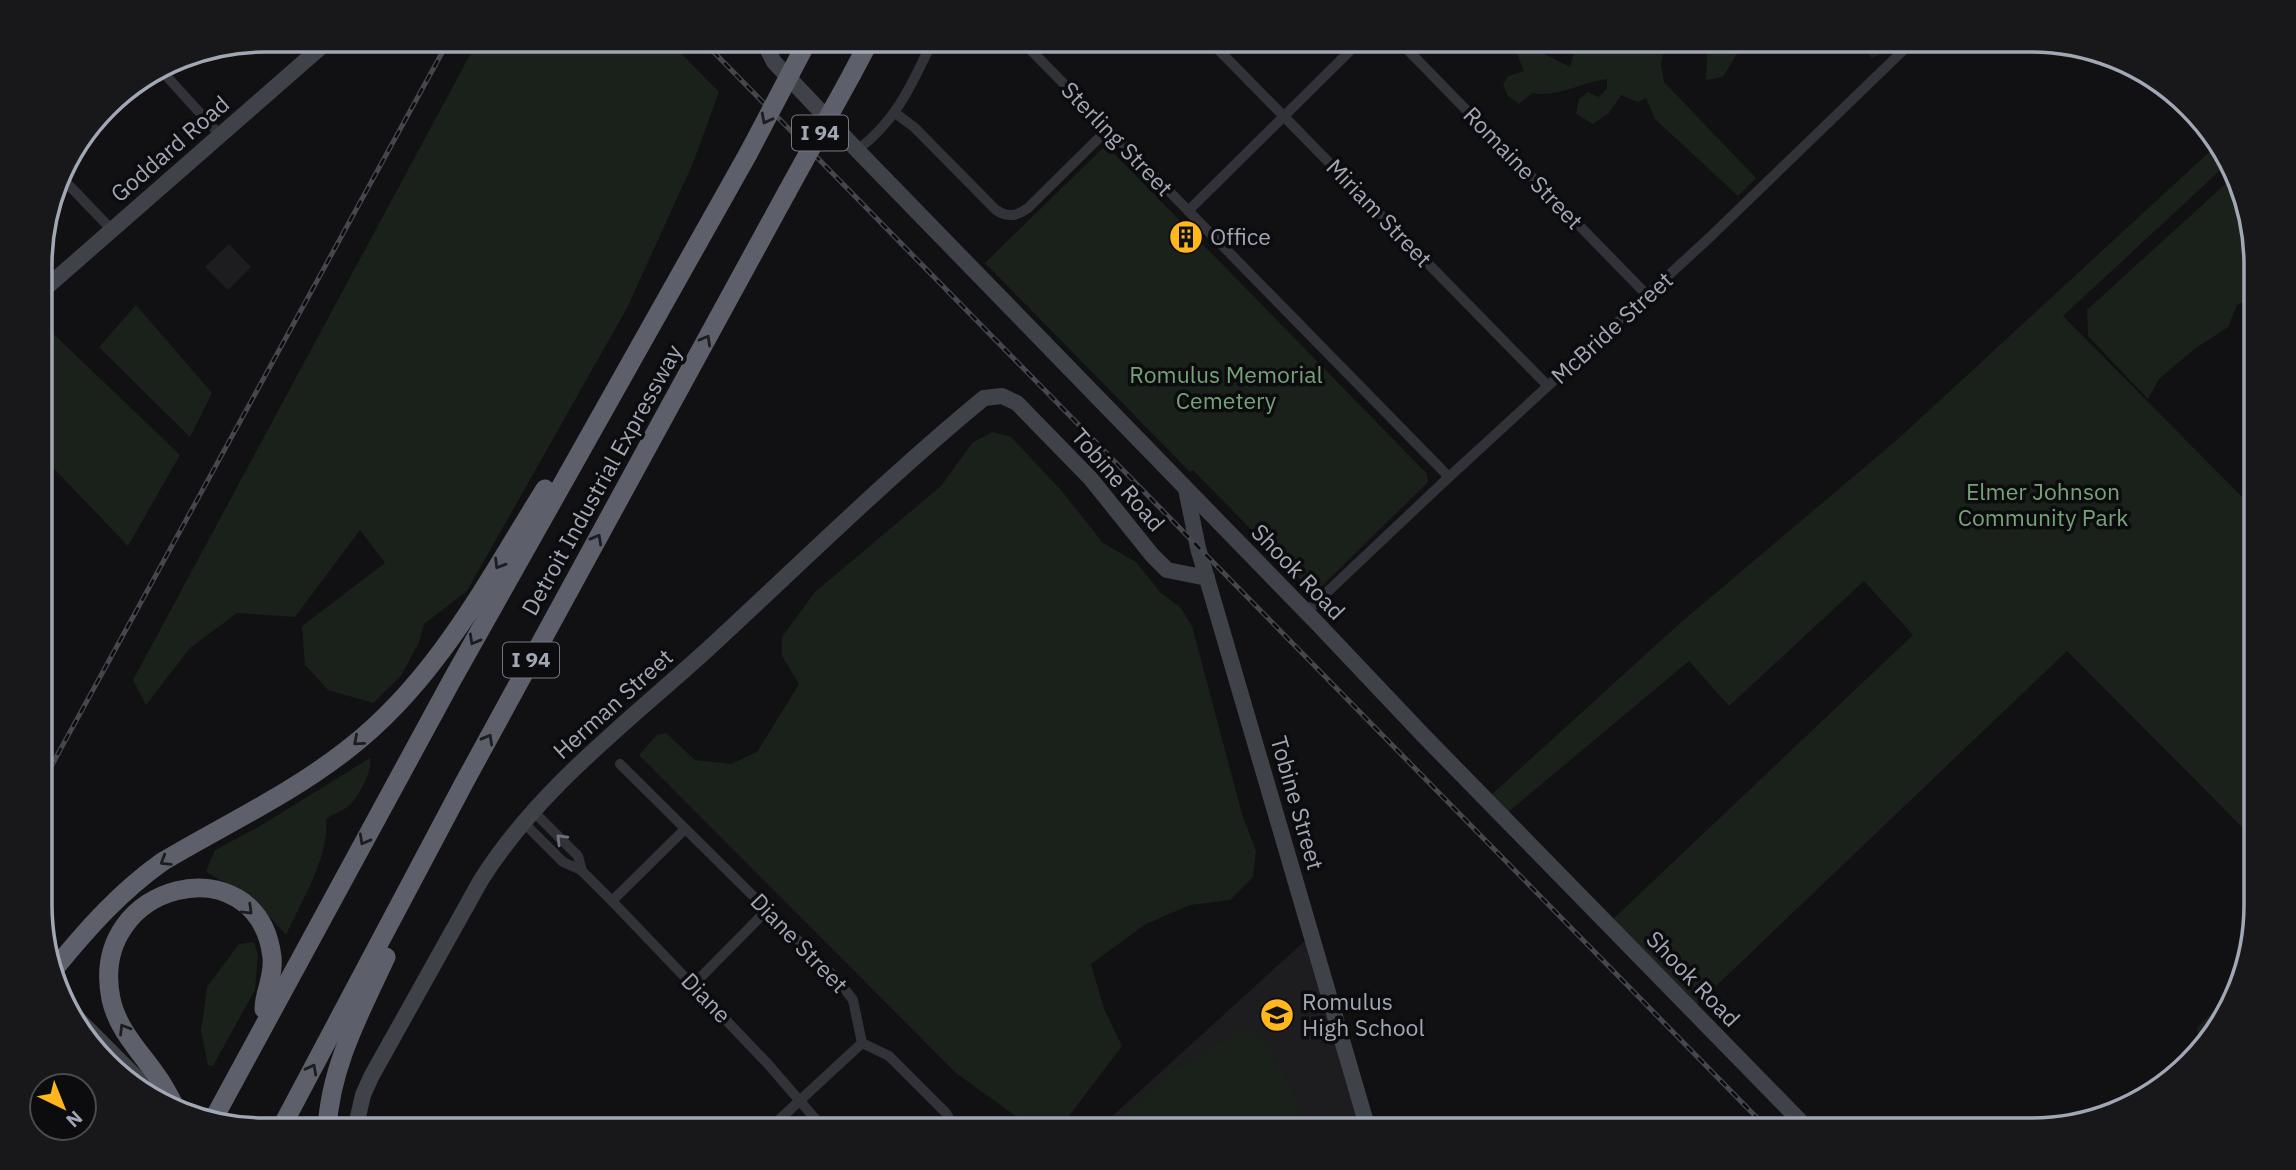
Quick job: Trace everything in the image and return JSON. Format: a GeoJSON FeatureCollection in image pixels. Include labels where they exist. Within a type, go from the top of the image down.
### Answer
{"type":"FeatureCollection","features":[{"type":"Feature","properties":{"kind":"highway","name":"Detroit Industrial Expressway"},"geometry":{"type":"LineString","coordinates":[[217,1111],[452,680],[748,154],[801,53]]}},
{"type":"Feature","properties":{"kind":"highway","name":"Detroit Industrial Expressway"},"geometry":{"type":"LineString","coordinates":[[286,1118],[464,783],[863,53]]}},
{"type":"Feature","properties":{"kind":"highway"},"geometry":{"type":"LineString","coordinates":[[61,962],[99,916],[141,877],[323,768],[377,724],[430,668],[471,610],[601,398],[735,155],[748,154]]}},
{"type":"Feature","properties":{"kind":"highway"},"geometry":{"type":"LineString","coordinates":[[328,1118],[333,1080],[342,1051],[395,937],[443,843],[464,783]]}},
{"type":"Feature","properties":{"kind":"highway"},"geometry":{"type":"LineString","coordinates":[[168,1094],[123,1029],[111,999],[113,952],[123,929],[138,911],[164,893],[190,887],[218,891],[251,911],[267,935],[272,960],[269,989],[264,1005],[264,1024]]}},
{"type":"Feature","properties":{"kind":"street","name":"Miriam Street"},"geometry":{"type":"LineString","coordinates":[[1221,52],[1548,386]]}},
{"type":"Feature","properties":{"kind":"street"},"geometry":{"type":"LineString","coordinates":[[1188,211],[1348,52]]}},
{"type":"Feature","properties":{"kind":"street","name":"Romaine Street"},"geometry":{"type":"LineString","coordinates":[[1410,52],[1647,296]]}},
{"type":"Feature","properties":{"kind":"street","name":"McBride Street"},"geometry":{"type":"LineString","coordinates":[[1306,612],[1647,296],[1901,52]]}},
{"type":"Feature","properties":{"kind":"street","name":"Goddard Road"},"geometry":{"type":"LineString","coordinates":[[53,282],[314,53]]}},
{"type":"Feature","properties":{"kind":"street","name":"Shook Road"},"geometry":{"type":"LineString","coordinates":[[769,53],[774,62],[857,150],[1796,1117]]}},
{"type":"Feature","properties":{"kind":"street"},"geometry":{"type":"LineString","coordinates":[[857,150],[875,137],[895,113],[926,53]]}},
{"type":"Feature","properties":{"kind":"street","name":"Sterling Street"},"geometry":{"type":"LineString","coordinates":[[1033,53],[1449,477]]}},
{"type":"Feature","properties":{"kind":"street"},"geometry":{"type":"LineString","coordinates":[[167,76],[220,135]]}},
{"type":"Feature","properties":{"kind":"street"},"geometry":{"type":"LineString","coordinates":[[895,113],[914,127],[996,210],[1011,216],[1028,208],[1108,129]]}},
{"type":"Feature","properties":{"kind":"street"},"geometry":{"type":"LineString","coordinates":[[69,185],[112,230]]}},
{"type":"Feature","properties":{"kind":"street","name":"Tobine Road"},"geometry":{"type":"LineString","coordinates":[[1002,396],[1017,403],[1091,479],[1167,570],[1208,578]]}},
{"type":"Feature","properties":{"kind":"street","name":"Herman Street"},"geometry":{"type":"LineString","coordinates":[[358,1118],[363,1095],[387,1046],[481,880],[528,816],[601,745],[984,398],[1002,396]]}},
{"type":"Feature","properties":{"kind":"street","name":"Tobine Street"},"geometry":{"type":"LineString","coordinates":[[1185,488],[1198,548],[1365,1117]]}},
{"type":"Feature","properties":{"kind":"street","name":"Diane Street"},"geometry":{"type":"LineString","coordinates":[[620,764],[848,991],[853,1000],[862,1043]]}},
{"type":"Feature","properties":{"kind":"street","name":"Diane"},"geometry":{"type":"LineString","coordinates":[[528,816],[568,866],[582,871],[612,901],[814,1118]]}},
{"type":"Feature","properties":{"kind":"street"},"geometry":{"type":"LineString","coordinates":[[612,901],[685,829]]}},
{"type":"Feature","properties":{"kind":"street"},"geometry":{"type":"LineString","coordinates":[[693,985],[767,910]]}},
{"type":"Feature","properties":{"kind":"street"},"geometry":{"type":"LineString","coordinates":[[782,1118],[862,1043],[889,1056],[949,1118]]}},
{"type":"Feature","properties":{"kind":"shaded area"},"geometry":{"type":"Polygon","coordinates":[[[229,244],[251,267],[228,290],[205,267],[229,244]]]}},
{"type":"Feature","properties":{"kind":"shaded area","name":"Romulus High School"},"geometry":{"type":"Polygon","coordinates":[[[1308,938],[1360,1117],[1111,1118],[1308,938]]]}},
{"type":"Feature","properties":{"kind":"green space"},"geometry":{"type":"Polygon","coordinates":[[[1520,52],[1541,52],[1570,67],[1574,52],[1663,52],[1661,65],[1664,82],[1756,178],[1738,196],[1655,119],[1646,98],[1638,102],[1621,95],[1609,113],[1593,124],[1576,114],[1579,99],[1588,92],[1599,97],[1607,88],[1607,79],[1561,92],[1532,93],[1519,104],[1508,96],[1503,85],[1508,76],[1524,71],[1517,54],[1520,52]]]}},
{"type":"Feature","properties":{"kind":"green space"},"geometry":{"type":"Polygon","coordinates":[[[1707,52],[1742,52],[1736,55],[1723,77],[1706,80],[1707,52]]]}},
{"type":"Feature","properties":{"kind":"green space"},"geometry":{"type":"Polygon","coordinates":[[[1868,52],[1885,52],[1872,58],[1868,52]]]}},
{"type":"Feature","properties":{"kind":"green space"},"geometry":{"type":"Polygon","coordinates":[[[471,53],[681,53],[719,92],[693,163],[627,308],[467,591],[424,624],[419,642],[401,676],[373,703],[328,690],[305,665],[302,626],[385,563],[360,530],[295,617],[237,613],[190,648],[146,705],[133,680],[471,53]]]}},
{"type":"Feature","properties":{"kind":"green space","name":"Romulus Memorial Cemetery"},"geometry":{"type":"Polygon","coordinates":[[[1106,145],[1427,474],[1428,482],[1314,594],[985,263],[1106,145]]]}},
{"type":"Feature","properties":{"kind":"green space","name":"Elmer Johnson Community Park"},"geometry":{"type":"Polygon","coordinates":[[[2210,151],[2221,169],[2063,316],[2244,499],[2244,825],[2242,827],[2067,651],[1695,1006],[1611,921],[1913,635],[1864,581],[1729,706],[1689,661],[1507,813],[1490,796],[1679,624],[1898,439],[2210,151]]]}},
{"type":"Feature","properties":{"kind":"green space"},"geometry":{"type":"Polygon","coordinates":[[[2227,183],[2242,238],[2244,301],[2237,305],[2228,327],[2193,350],[2159,379],[2148,399],[2088,336],[2087,310],[2227,183]]]}},
{"type":"Feature","properties":{"kind":"green space"},"geometry":{"type":"Polygon","coordinates":[[[136,305],[212,393],[190,437],[99,347],[136,305]]]}},
{"type":"Feature","properties":{"kind":"green space"},"geometry":{"type":"Polygon","coordinates":[[[53,333],[180,455],[128,546],[53,467],[53,333]]]}},
{"type":"Feature","properties":{"kind":"green space"},"geometry":{"type":"Polygon","coordinates":[[[992,432],[1011,437],[1060,489],[1103,543],[1136,562],[1160,592],[1181,608],[1192,626],[1242,814],[1256,851],[1253,877],[1230,900],[1190,905],[1146,924],[1091,964],[1104,1009],[1122,1046],[1069,1116],[1017,1117],[956,1073],[639,755],[657,735],[666,733],[695,760],[731,764],[757,752],[799,684],[782,656],[782,637],[815,592],[941,486],[972,443],[992,432]]]}},
{"type":"Feature","properties":{"kind":"green space"},"geometry":{"type":"Polygon","coordinates":[[[370,758],[367,778],[355,799],[346,808],[326,819],[324,848],[319,863],[286,935],[248,896],[206,871],[215,850],[260,826],[370,758]]]}},
{"type":"Feature","properties":{"kind":"green space"},"geometry":{"type":"Polygon","coordinates":[[[254,942],[258,955],[255,990],[213,1066],[208,1065],[201,1031],[207,987],[239,944],[254,942]]]}},
{"type":"Feature","properties":{"kind":"green space"},"geometry":{"type":"Polygon","coordinates":[[[2216,1009],[2198,1036],[2197,1028],[2216,1009]]]}},
{"type":"Feature","properties":{"kind":"green space"},"geometry":{"type":"Polygon","coordinates":[[[1242,1029],[1261,1035],[1291,1087],[1302,1117],[1127,1118],[1124,1113],[1168,1074],[1242,1029]]]}},
{"type":"Feature","properties":{"kind":"railway"},"geometry":{"type":"LineString","coordinates":[[52,764],[442,53]]}},
{"type":"Feature","properties":{"kind":"railway"},"geometry":{"type":"LineString","coordinates":[[714,53],[1756,1117]]}},
{"type":"Feature","properties":{"kind":"place","name":"Office"},"geometry":{"type":"Point","coordinates":[1186,237]}},
{"type":"Feature","properties":{"kind":"place","name":"Romulus High School"},"geometry":{"type":"Point","coordinates":[1277,1015]}}]}
